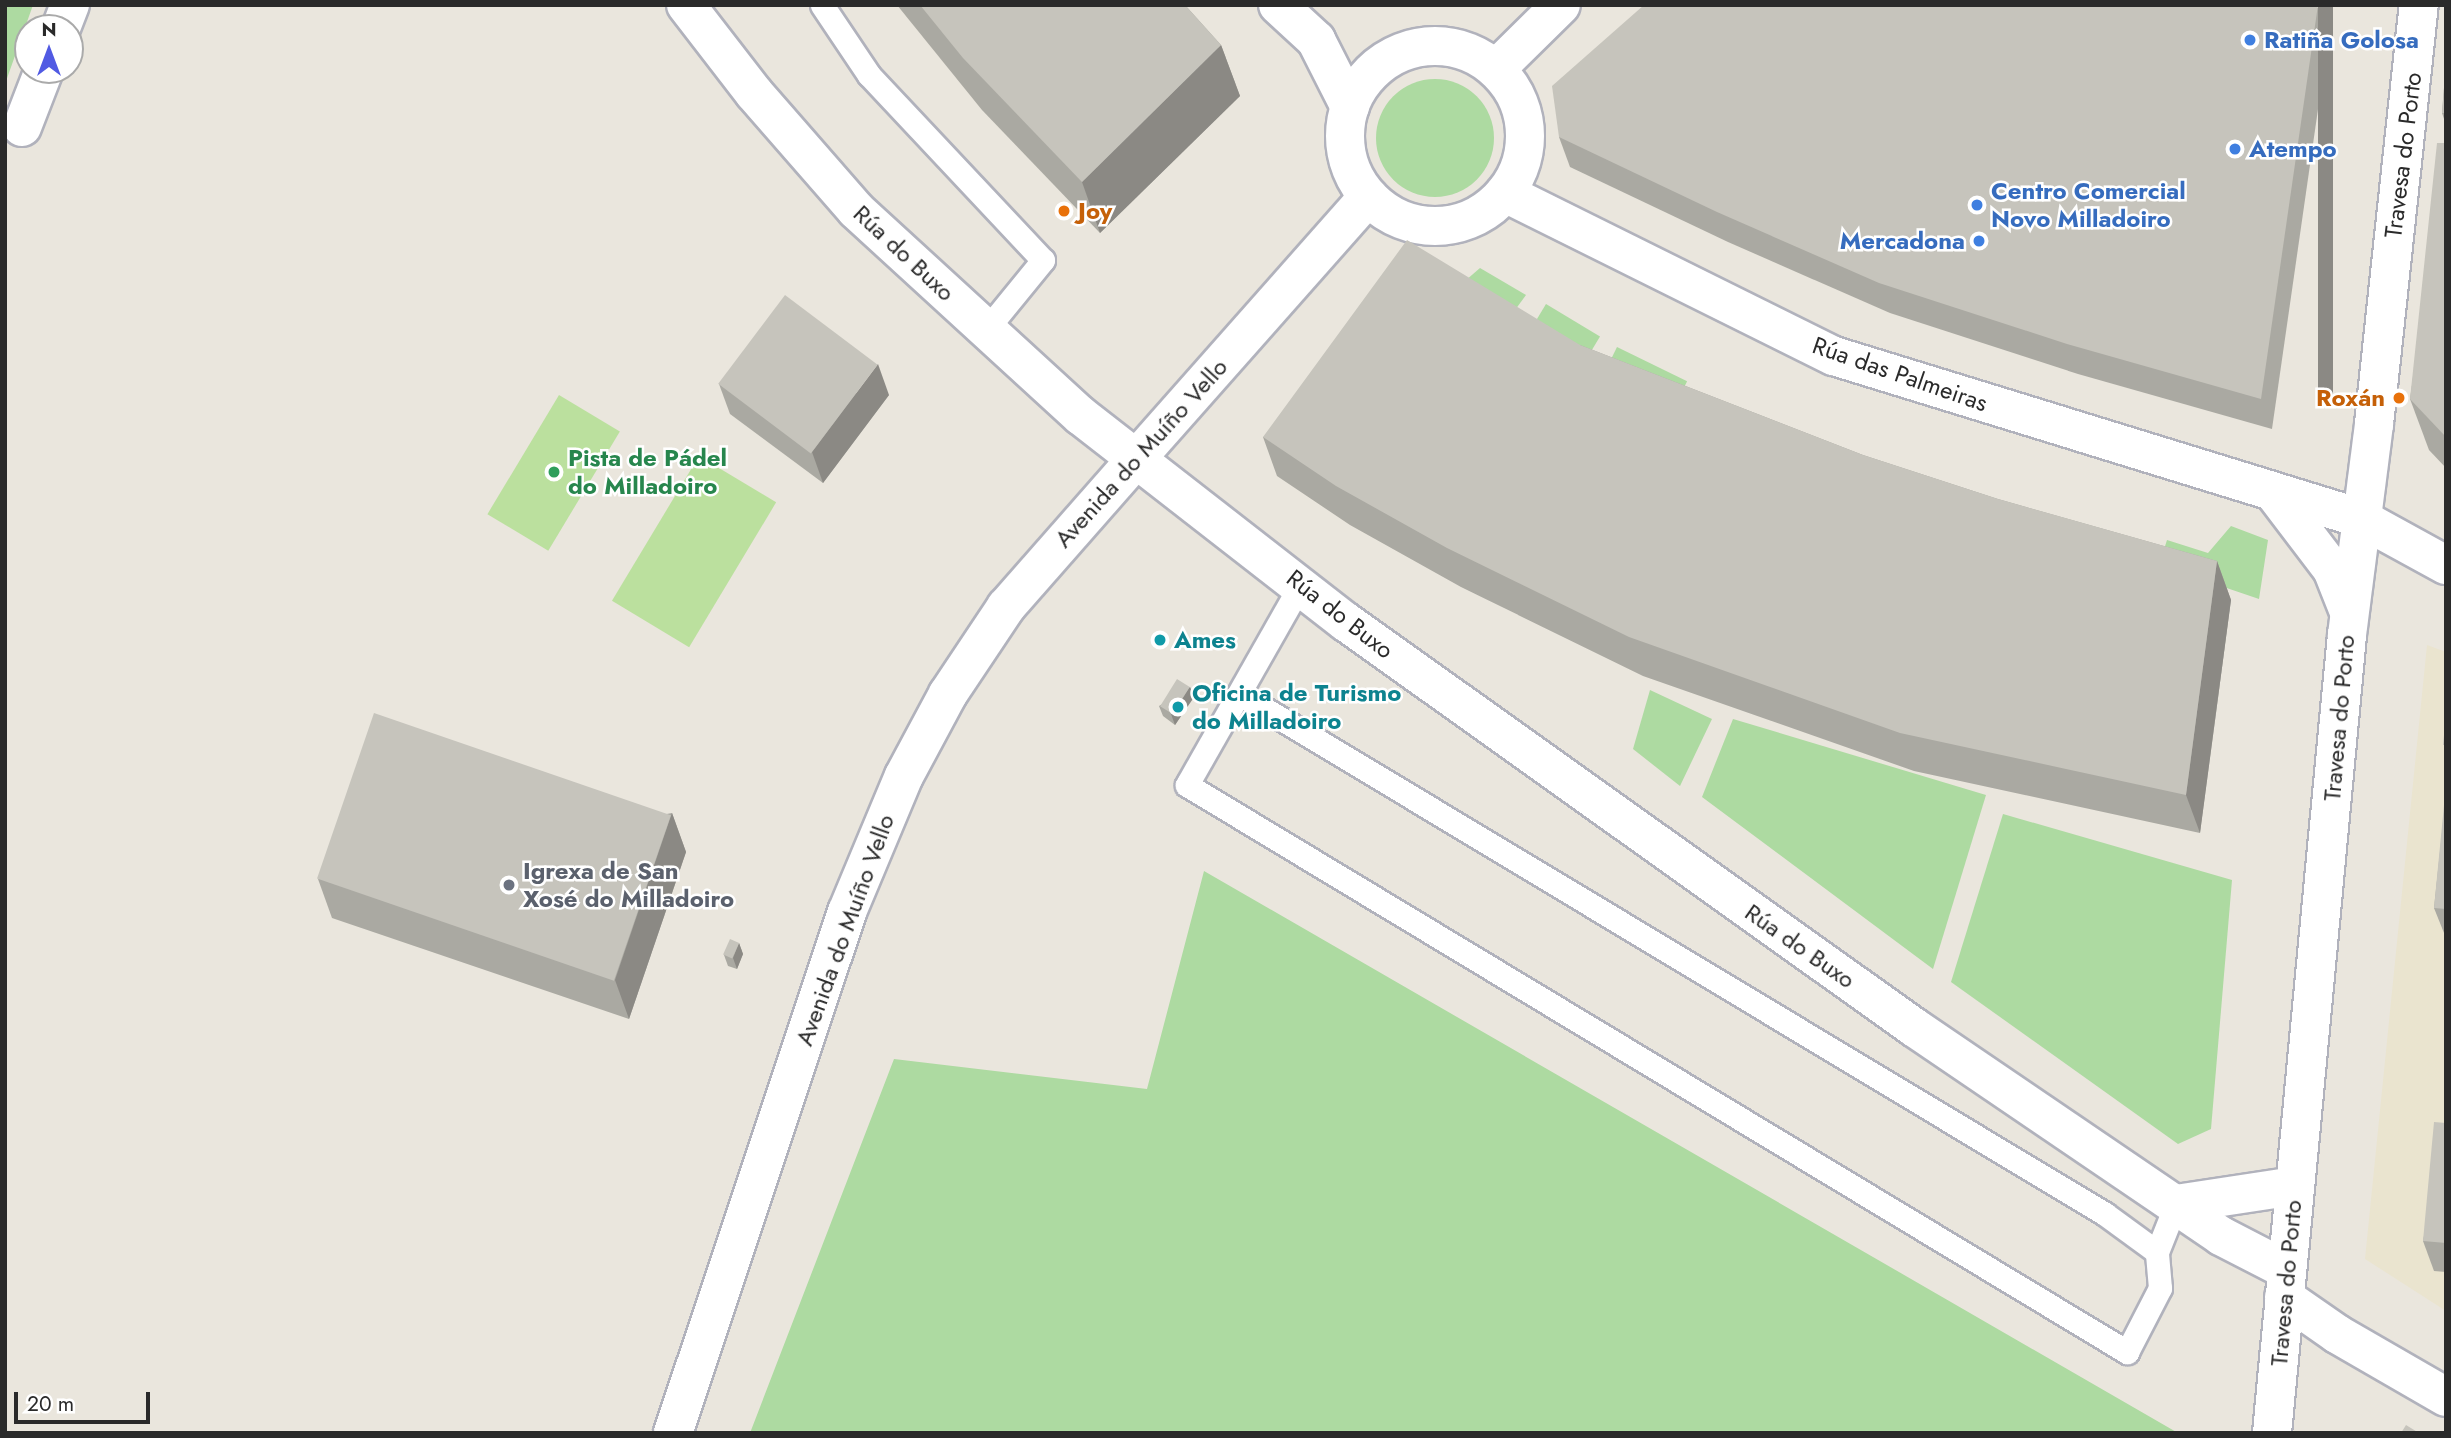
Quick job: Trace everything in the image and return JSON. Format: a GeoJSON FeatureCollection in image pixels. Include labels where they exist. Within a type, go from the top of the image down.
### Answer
{"type":"FeatureCollection","features":[{"type":"Feature","properties":{"kind":"street","name":"Rúa do Buxo"},"geometry":{"type":"LineString","coordinates":[[686,5],[754,93],[856,210],[1063,400],[1301,584],[1346,622],[1904,1020],[2221,1236],[2285,1284],[2337,1334],[2446,1396]]}},
{"type":"Feature","properties":{"kind":"street"},"geometry":{"type":"LineString","coordinates":[[1278,5],[1316,40],[1350,107]]}},
{"type":"Feature","properties":{"kind":"street","name":"Travesa do Porto"},"geometry":{"type":"LineString","coordinates":[[2272,1433],[2349,612],[2374,424],[2419,5]]}},
{"type":"Feature","properties":{"kind":"street"},"geometry":{"type":"LineString","coordinates":[[1496,69],[1559,6]]}},
{"type":"Feature","properties":{"kind":"street"},"geometry":{"type":"LineString","coordinates":[[1316,40],[1396,55]]}},
{"type":"Feature","properties":{"kind":"street"},"geometry":{"type":"LineString","coordinates":[[1415,48],[1455,48],[1479,57],[1496,69],[1513,90],[1522,112],[1526,135],[1520,168],[1505,193],[1486,211],[1456,223],[1439,226],[1406,220],[1385,211],[1368,197],[1355,180],[1347,159],[1346,131],[1350,107],[1364,80],[1396,55],[1415,48]]}},
{"type":"Feature","properties":{"kind":"street"},"geometry":{"type":"LineString","coordinates":[[22,127],[39,84]]}},
{"type":"Feature","properties":{"kind":"street","name":"Rúa das Palmeiras"},"geometry":{"type":"LineString","coordinates":[[1505,193],[1834,356],[2360,518],[2446,565]]}},
{"type":"Feature","properties":{"kind":"street","name":"Avenida do Muíño Vello"},"geometry":{"type":"LineString","coordinates":[[673,1433],[847,912],[904,776],[948,694],[1006,607],[1368,197]]}},
{"type":"Feature","properties":{"kind":"street"},"geometry":{"type":"LineString","coordinates":[[2274,493],[2332,569],[2349,612]]}},
{"type":"Feature","properties":{"kind":"street"},"geometry":{"type":"LineString","coordinates":[[2176,1204],[2295,1186]]}},
{"type":"Feature","properties":{"kind":"lane"},"geometry":{"type":"LineString","coordinates":[[822,5],[869,75],[1043,260],[986,330]]}},
{"type":"Feature","properties":{"kind":"lane"},"geometry":{"type":"LineString","coordinates":[[1301,584],[1187,785],[2127,1352],[2160,1288],[2157,1252],[2176,1204]]}},
{"type":"Feature","properties":{"kind":"lane"},"geometry":{"type":"LineString","coordinates":[[1240,694],[2105,1214],[2157,1252]]}},
{"type":"Feature","properties":{"kind":"shaded area"},"geometry":{"type":"Polygon","coordinates":[[[2427,645],[2446,652],[2446,1311],[2365,1259],[2427,645]]]}},
{"type":"Feature","properties":{"kind":"green space"},"geometry":{"type":"Polygon","coordinates":[[[5,5],[33,5],[30,14],[14,14],[14,59],[5,84],[5,5]]]}},
{"type":"Feature","properties":{"kind":"green space"},"geometry":{"type":"Polygon","coordinates":[[[1435,79],[1458,83],[1477,96],[1490,115],[1494,138],[1490,161],[1477,180],[1458,193],[1435,197],[1412,193],[1393,180],[1380,161],[1376,138],[1380,115],[1393,96],[1412,83],[1435,79]]]}},
{"type":"Feature","properties":{"kind":"green space"},"geometry":{"type":"Polygon","coordinates":[[[1480,268],[1526,295],[1507,321],[1458,287],[1480,268]]]}},
{"type":"Feature","properties":{"kind":"green space"},"geometry":{"type":"Polygon","coordinates":[[[1546,304],[1600,336],[1582,366],[1528,334],[1546,304]]]}},
{"type":"Feature","properties":{"kind":"green space"},"geometry":{"type":"Polygon","coordinates":[[[1617,347],[1687,381],[1674,408],[1604,374],[1617,347]]]}},
{"type":"Feature","properties":{"kind":"green space","name":"Pista de Pádel do Milladoiro"},"geometry":{"type":"Polygon","coordinates":[[[559,395],[620,432],[548,551],[487,514],[559,395]]]}},
{"type":"Feature","properties":{"kind":"green space"},"geometry":{"type":"Polygon","coordinates":[[[699,456],[776,502],[689,647],[612,601],[699,456]]]}},
{"type":"Feature","properties":{"kind":"green space"},"geometry":{"type":"Polygon","coordinates":[[[2231,526],[2268,540],[2259,599],[2159,565],[2167,540],[2208,553],[2231,526]]]}},
{"type":"Feature","properties":{"kind":"green space"},"geometry":{"type":"Polygon","coordinates":[[[1650,690],[1712,719],[1680,786],[1633,749],[1650,690]]]}},
{"type":"Feature","properties":{"kind":"green space"},"geometry":{"type":"Polygon","coordinates":[[[1733,719],[1986,795],[1933,969],[1702,797],[1733,719]]]}},
{"type":"Feature","properties":{"kind":"green space"},"geometry":{"type":"Polygon","coordinates":[[[2003,814],[2232,880],[2211,1129],[2178,1144],[1951,982],[2003,814]]]}},
{"type":"Feature","properties":{"kind":"green space"},"geometry":{"type":"Polygon","coordinates":[[[1204,871],[2178,1433],[750,1433],[894,1059],[1147,1089],[1204,871]]]}},
{"type":"Feature","properties":{"kind":"building"},"geometry":{"type":"Polygon","coordinates":[[[920,5],[1185,5],[1221,45],[1082,182],[963,58],[920,5]]]}},
{"type":"Feature","properties":{"kind":"building","name":"Centro Comercial Novo Milladoiro"},"geometry":{"type":"Polygon","coordinates":[[[1644,5],[2318,5],[2261,399],[2067,344],[1879,283],[1717,212],[1559,137],[1552,86],[1644,5]]]}},
{"type":"Feature","properties":{"kind":"building"},"geometry":{"type":"Polygon","coordinates":[[[2446,63],[2446,113],[2442,113],[2446,63]]]}},
{"type":"Feature","properties":{"kind":"building"},"geometry":{"type":"Polygon","coordinates":[[[2437,143],[2446,143],[2446,437],[2410,399],[2437,143]]]}},
{"type":"Feature","properties":{"kind":"building"},"geometry":{"type":"Polygon","coordinates":[[[1407,240],[1580,345],[1863,455],[1998,499],[2217,561],[2186,795],[1900,733],[1629,637],[1447,548],[1336,486],[1263,437],[1407,240]]]}},
{"type":"Feature","properties":{"kind":"building"},"geometry":{"type":"Polygon","coordinates":[[[785,295],[878,365],[811,453],[718,384],[785,295]]]}},
{"type":"Feature","properties":{"kind":"building"},"geometry":{"type":"Polygon","coordinates":[[[1177,679],[1190,687],[1173,714],[1160,706],[1177,679]]]}},
{"type":"Feature","properties":{"kind":"building","name":"Igrexa de San Xosé do Milladoiro"},"geometry":{"type":"Polygon","coordinates":[[[374,713],[671,815],[614,981],[317,878],[374,713]]]}},
{"type":"Feature","properties":{"kind":"building"},"geometry":{"type":"Polygon","coordinates":[[[2446,716],[2446,745],[2443,745],[2446,716]]]}},
{"type":"Feature","properties":{"kind":"building"},"geometry":{"type":"Polygon","coordinates":[[[2446,795],[2446,909],[2434,908],[2446,795]]]}},
{"type":"Feature","properties":{"kind":"building"},"geometry":{"type":"Polygon","coordinates":[[[730,939],[739,943],[732,959],[723,955],[730,939]]]}},
{"type":"Feature","properties":{"kind":"building"},"geometry":{"type":"Polygon","coordinates":[[[2434,1122],[2446,1123],[2446,1243],[2423,1241],[2434,1122]]]}},
{"type":"Feature","properties":{"kind":"building"},"geometry":{"type":"Polygon","coordinates":[[[2406,1425],[2419,1433],[2401,1433],[2406,1425]]]}},
{"type":"Feature","properties":{"kind":"place","name":"Ratiña Golosa"},"geometry":{"type":"Point","coordinates":[2250,40]}},
{"type":"Feature","properties":{"kind":"place","name":"Atempo"},"geometry":{"type":"Point","coordinates":[2235,149]}},
{"type":"Feature","properties":{"kind":"place","name":"Centro Comercial Novo Milladoiro"},"geometry":{"type":"Point","coordinates":[1977,205]}},
{"type":"Feature","properties":{"kind":"place","name":"Joy"},"geometry":{"type":"Point","coordinates":[1064,211]}},
{"type":"Feature","properties":{"kind":"place","name":"Mercadona"},"geometry":{"type":"Point","coordinates":[1979,241]}},
{"type":"Feature","properties":{"kind":"place","name":"Roxán"},"geometry":{"type":"Point","coordinates":[2399,398]}},
{"type":"Feature","properties":{"kind":"place","name":"Pista de Pádel do Milladoiro"},"geometry":{"type":"Point","coordinates":[554,472]}},
{"type":"Feature","properties":{"kind":"place","name":"Ames"},"geometry":{"type":"Point","coordinates":[1160,640]}},
{"type":"Feature","properties":{"kind":"place","name":"Oficina de Turismo do Milladoiro"},"geometry":{"type":"Point","coordinates":[1178,707]}},
{"type":"Feature","properties":{"kind":"place","name":"Igrexa de San Xosé do Milladoiro"},"geometry":{"type":"Point","coordinates":[509,885]}}]}
